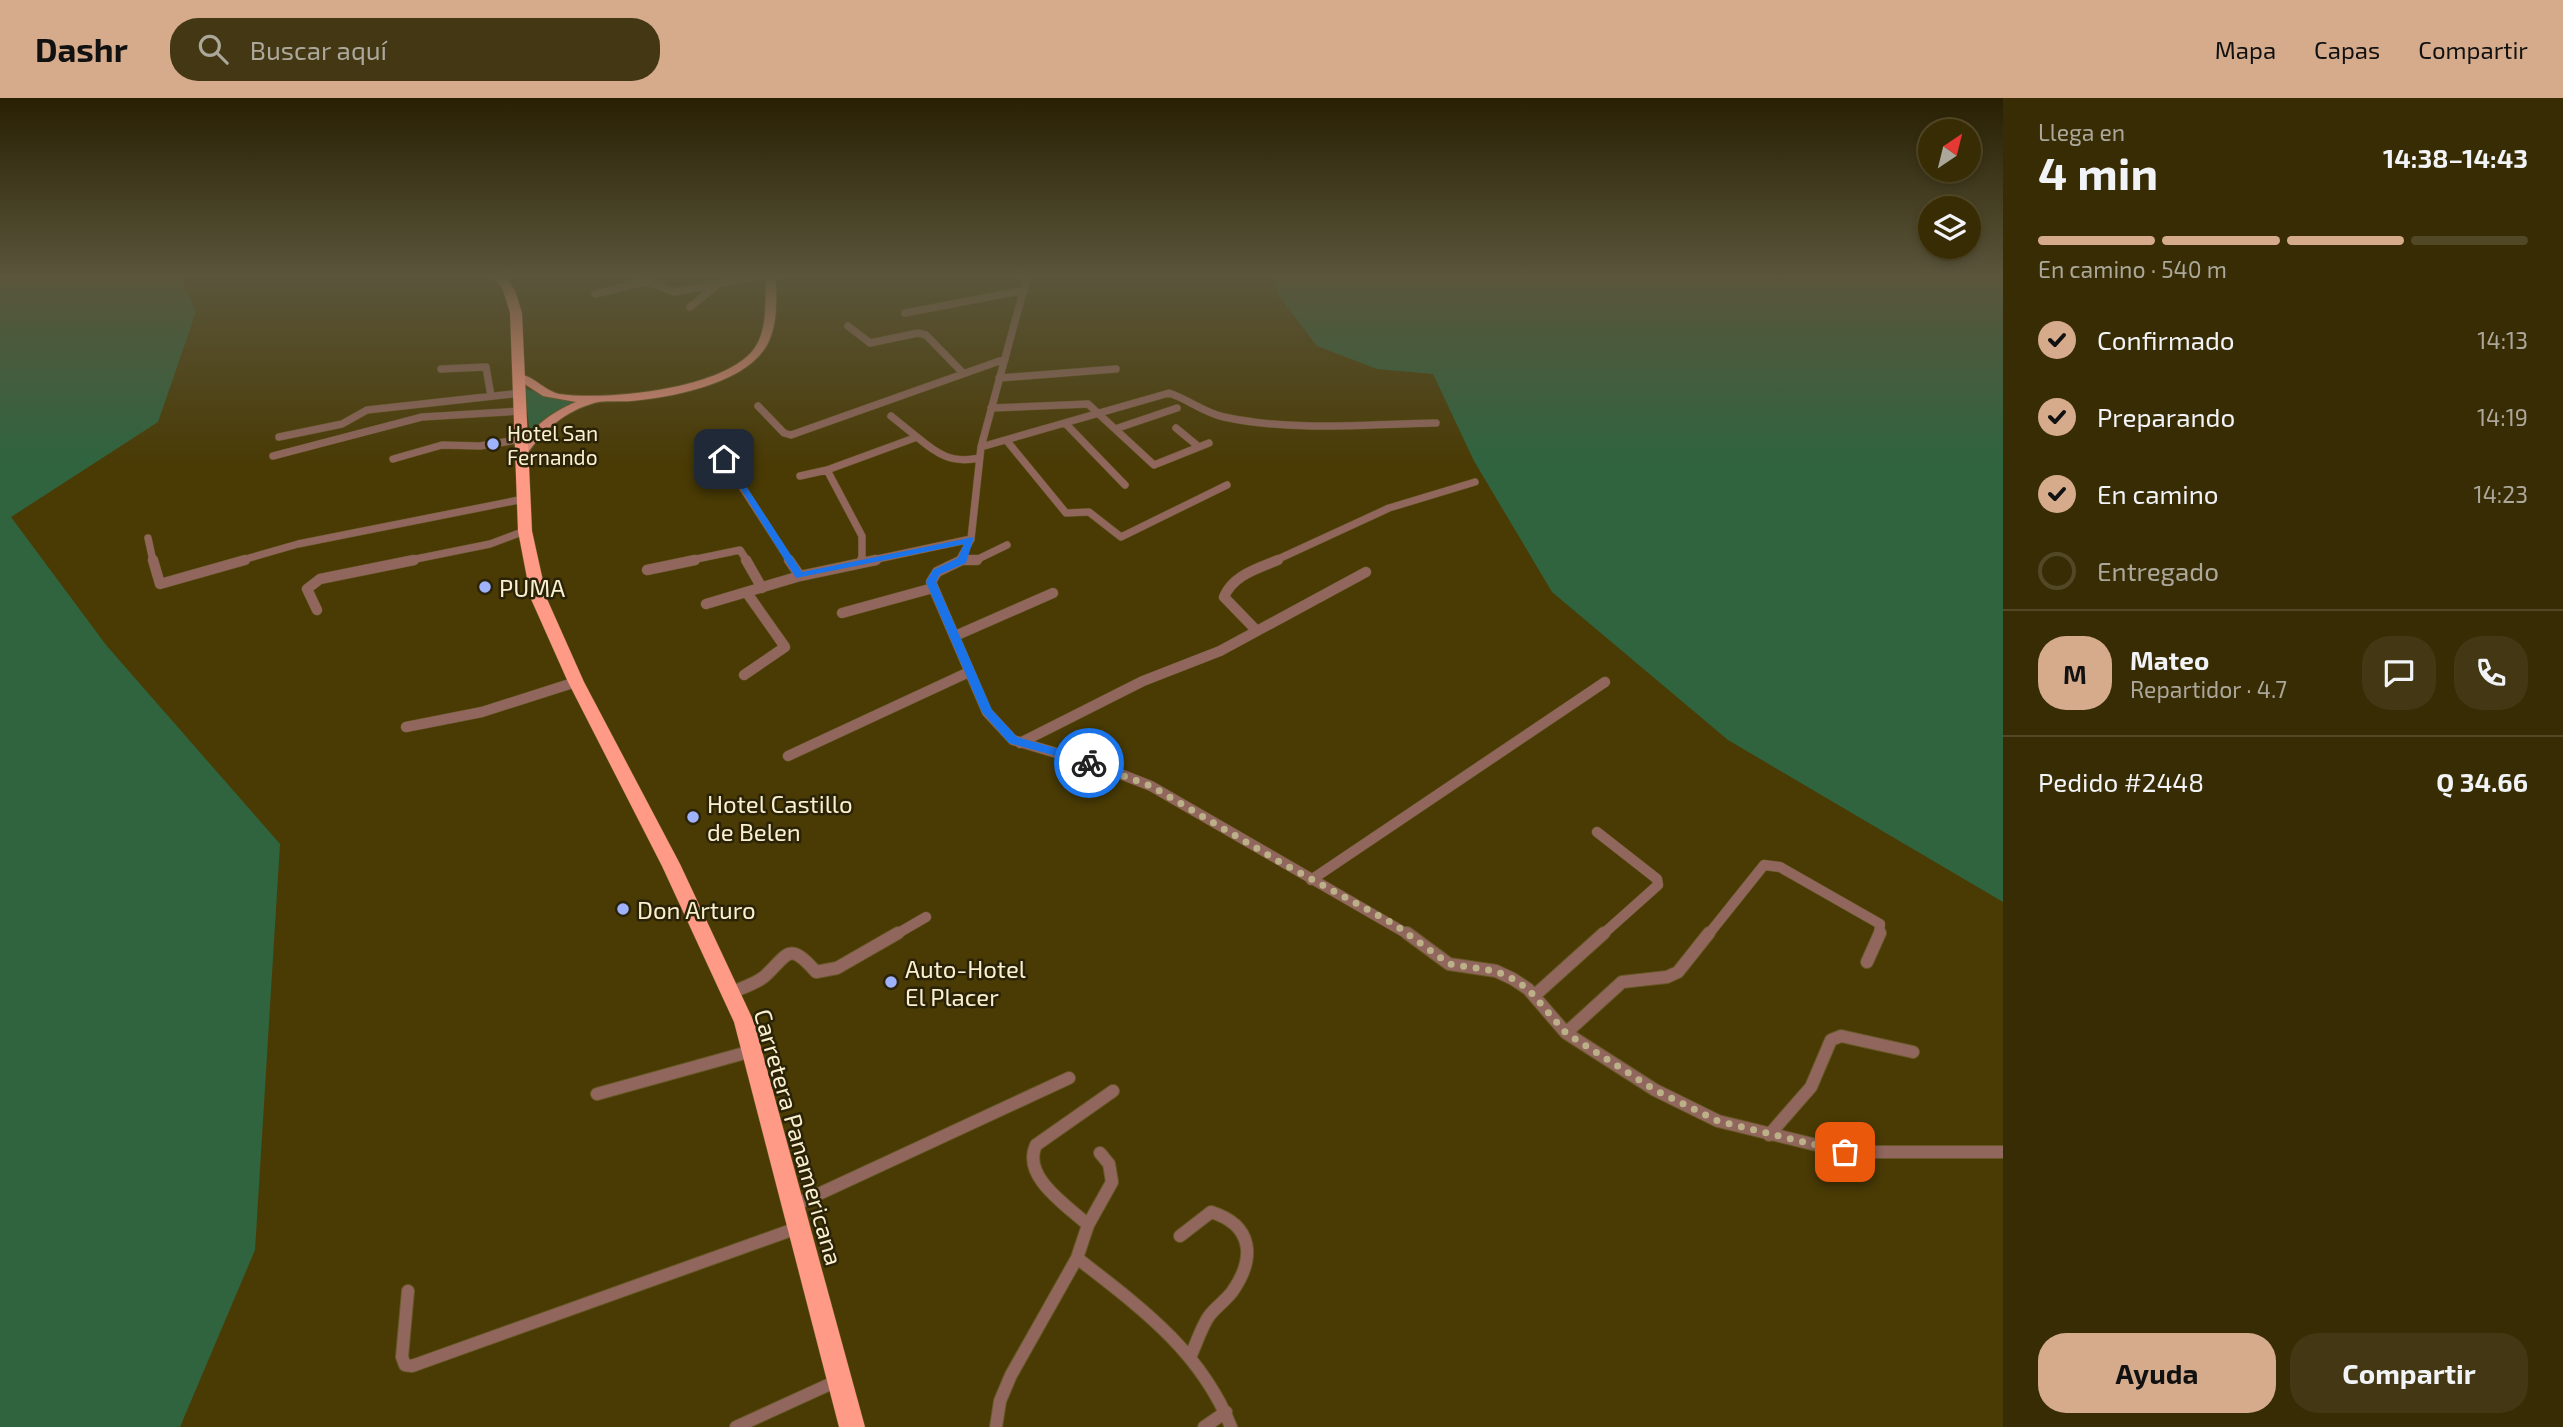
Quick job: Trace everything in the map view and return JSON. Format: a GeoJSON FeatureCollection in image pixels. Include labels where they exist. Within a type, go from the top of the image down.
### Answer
{"type":"FeatureCollection","features":[{"type":"Feature","properties":{"kind":"highway","name":"Carretera Panamericana"},"geometry":{"type":"LineString","coordinates":[[518,339],[525,531],[539,599],[576,682],[671,864],[730,993],[752,1051],[801,1227],[852,1427]]}},
{"type":"Feature","properties":{"kind":"main road"},"geometry":{"type":"LineString","coordinates":[[664,391],[719,376],[752,358],[764,339]]}},
{"type":"Feature","properties":{"kind":"main road"},"geometry":{"type":"LineString","coordinates":[[521,393],[594,400],[720,381],[739,373],[762,357],[773,339]]}},
{"type":"Feature","properties":{"kind":"main road"},"geometry":{"type":"LineString","coordinates":[[523,445],[547,421],[594,400]]}},
{"type":"Feature","properties":{"kind":"street"},"geometry":{"type":"LineString","coordinates":[[865,339],[870,343],[889,339]]}},
{"type":"Feature","properties":{"kind":"street"},"geometry":{"type":"LineString","coordinates":[[930,339],[963,373]]}},
{"type":"Feature","properties":{"kind":"street"},"geometry":{"type":"LineString","coordinates":[[962,560],[971,539],[981,447],[1011,339]]}},
{"type":"Feature","properties":{"kind":"street"},"geometry":{"type":"LineString","coordinates":[[758,406],[785,433],[791,435],[1005,359]]}},
{"type":"Feature","properties":{"kind":"street"},"geometry":{"type":"LineString","coordinates":[[441,369],[486,367],[491,396]]}},
{"type":"Feature","properties":{"kind":"street"},"geometry":{"type":"LineString","coordinates":[[999,378],[1116,369]]}},
{"type":"Feature","properties":{"kind":"street"},"geometry":{"type":"LineString","coordinates":[[279,437],[342,424],[356,413],[368,410],[521,393]]}},
{"type":"Feature","properties":{"kind":"street"},"geometry":{"type":"LineString","coordinates":[[273,456],[521,393]]}},
{"type":"Feature","properties":{"kind":"street"},"geometry":{"type":"LineString","coordinates":[[981,447],[1169,393],[1213,414],[1231,418],[1286,423],[1436,423]]}},
{"type":"Feature","properties":{"kind":"street"},"geometry":{"type":"LineString","coordinates":[[991,408],[1085,403],[1154,466],[1209,443]]}},
{"type":"Feature","properties":{"kind":"street"},"geometry":{"type":"LineString","coordinates":[[1115,429],[1177,408]]}},
{"type":"Feature","properties":{"kind":"street"},"geometry":{"type":"LineString","coordinates":[[891,416],[950,461],[963,462],[979,458]]}},
{"type":"Feature","properties":{"kind":"street"},"geometry":{"type":"LineString","coordinates":[[1066,424],[1125,485]]}},
{"type":"Feature","properties":{"kind":"street"},"geometry":{"type":"LineString","coordinates":[[1176,428],[1199,447]]}},
{"type":"Feature","properties":{"kind":"street"},"geometry":{"type":"LineString","coordinates":[[800,476],[827,470],[917,437]]}},
{"type":"Feature","properties":{"kind":"street"},"geometry":{"type":"LineString","coordinates":[[1007,441],[1066,513],[1089,512],[1121,537],[1227,485]]}},
{"type":"Feature","properties":{"kind":"street"},"geometry":{"type":"LineString","coordinates":[[393,459],[442,445],[523,445]]}},
{"type":"Feature","properties":{"kind":"street"},"geometry":{"type":"LineString","coordinates":[[724,459],[800,576]]}},
{"type":"Feature","properties":{"kind":"street"},"geometry":{"type":"LineString","coordinates":[[827,470],[862,536],[862,563]]}},
{"type":"Feature","properties":{"kind":"street"},"geometry":{"type":"LineString","coordinates":[[1256,630],[1224,597],[1229,585],[1389,508],[1475,482]]}},
{"type":"Feature","properties":{"kind":"street"},"geometry":{"type":"LineString","coordinates":[[148,538],[160,584],[298,544],[524,499]]}},
{"type":"Feature","properties":{"kind":"street"},"geometry":{"type":"LineString","coordinates":[[317,610],[307,589],[320,579],[490,544],[525,531]]}},
{"type":"Feature","properties":{"kind":"street"},"geometry":{"type":"LineString","coordinates":[[706,604],[800,576],[971,539]]}},
{"type":"Feature","properties":{"kind":"street"},"geometry":{"type":"LineString","coordinates":[[1007,545],[974,561],[962,560],[937,572],[931,582],[969,672],[997,726],[1020,743],[1100,766],[1151,786],[1311,880],[1394,924],[1449,964],[1496,971],[1513,979],[1534,996],[1566,1033],[1655,1090],[1718,1121],[1845,1152],[2003,1152]]}},
{"type":"Feature","properties":{"kind":"street"},"geometry":{"type":"LineString","coordinates":[[647,570],[740,550],[762,588]]}},
{"type":"Feature","properties":{"kind":"street"},"geometry":{"type":"LineString","coordinates":[[1020,743],[1143,681],[1220,652],[1366,572]]}},
{"type":"Feature","properties":{"kind":"street"},"geometry":{"type":"LineString","coordinates":[[842,613],[933,587]]}},
{"type":"Feature","properties":{"kind":"street"},"geometry":{"type":"LineString","coordinates":[[744,675],[785,647],[747,593]]}},
{"type":"Feature","properties":{"kind":"street"},"geometry":{"type":"LineString","coordinates":[[954,636],[1053,593]]}},
{"type":"Feature","properties":{"kind":"street"},"geometry":{"type":"LineString","coordinates":[[788,756],[969,672]]}},
{"type":"Feature","properties":{"kind":"street"},"geometry":{"type":"LineString","coordinates":[[407,727],[482,712],[576,682]]}},
{"type":"Feature","properties":{"kind":"street"},"geometry":{"type":"LineString","coordinates":[[1311,880],[1605,682]]}},
{"type":"Feature","properties":{"kind":"street"},"geometry":{"type":"LineString","coordinates":[[1534,996],[1658,885],[1657,879],[1597,832]]}},
{"type":"Feature","properties":{"kind":"street"},"geometry":{"type":"LineString","coordinates":[[1566,1033],[1622,982],[1667,977],[1678,972],[1764,865],[1780,867],[1880,924],[1881,932],[1867,962]]}},
{"type":"Feature","properties":{"kind":"street"},"geometry":{"type":"LineString","coordinates":[[730,993],[764,977],[780,957],[796,954],[803,957],[811,969],[823,972],[837,968],[926,917]]}},
{"type":"Feature","properties":{"kind":"street"},"geometry":{"type":"LineString","coordinates":[[1769,1135],[1811,1087],[1830,1040],[1841,1037],[1913,1052]]}},
{"type":"Feature","properties":{"kind":"street"},"geometry":{"type":"LineString","coordinates":[[597,1094],[752,1051]]}},
{"type":"Feature","properties":{"kind":"street"},"geometry":{"type":"LineString","coordinates":[[795,1205],[1069,1078]]}},
{"type":"Feature","properties":{"kind":"street"},"geometry":{"type":"LineString","coordinates":[[1088,1225],[1041,1177],[1032,1165],[1031,1155],[1036,1146],[1113,1091]]}},
{"type":"Feature","properties":{"kind":"street"},"geometry":{"type":"LineString","coordinates":[[996,1427],[1000,1401],[1010,1376],[1077,1258],[1088,1225],[1112,1182],[1109,1164],[1100,1153]]}},
{"type":"Feature","properties":{"kind":"street"},"geometry":{"type":"LineString","coordinates":[[1180,1236],[1211,1212],[1228,1215],[1240,1226],[1247,1240],[1247,1257],[1232,1292],[1210,1314],[1191,1355]]}},
{"type":"Feature","properties":{"kind":"street"},"geometry":{"type":"LineString","coordinates":[[408,1291],[402,1357],[405,1365],[412,1366],[801,1227]]}},
{"type":"Feature","properties":{"kind":"street"},"geometry":{"type":"LineString","coordinates":[[1077,1258],[1173,1335],[1191,1355],[1226,1412],[1231,1427]]}},
{"type":"Feature","properties":{"kind":"street"},"geometry":{"type":"LineString","coordinates":[[736,1427],[839,1379]]}},
{"type":"Feature","properties":{"kind":"street"},"geometry":{"type":"LineString","coordinates":[[1204,1427],[1226,1412]]}},
{"type":"Feature","properties":{"kind":"green space"},"geometry":{"type":"Polygon","coordinates":[[[0,339],[187,339],[158,422],[11,517],[106,645],[280,844],[255,1250],[180,1427],[0,1427],[0,339]]]}},
{"type":"Feature","properties":{"kind":"green space"},"geometry":{"type":"Polygon","coordinates":[[[1312,339],[2003,339],[2003,902],[1728,740],[1552,592],[1474,461],[1433,374],[1377,369],[1317,346],[1312,339]]]}},
{"type":"Feature","properties":{"kind":"green space"},"geometry":{"type":"Polygon","coordinates":[[[525,388],[551,397],[590,401],[530,436],[525,388]]]}},
{"type":"Feature","properties":{"kind":"way so far"},"geometry":{"type":"LineString","coordinates":[[1089,763],[1151,786],[1311,880],[1394,924],[1449,964],[1496,971],[1513,979],[1528,989],[1566,1033],[1655,1090],[1718,1121],[1845,1152]]}},
{"type":"Feature","properties":{"kind":"place","name":"Hotel San Fernando"},"geometry":{"type":"Point","coordinates":[493,444]}},
{"type":"Feature","properties":{"kind":"place","name":"PUMA"},"geometry":{"type":"Point","coordinates":[485,587]}},
{"type":"Feature","properties":{"kind":"place","name":"Hotel Castillo de Belen"},"geometry":{"type":"Point","coordinates":[693,817]}},
{"type":"Feature","properties":{"kind":"place","name":"Don Arturo"},"geometry":{"type":"Point","coordinates":[623,909]}},
{"type":"Feature","properties":{"kind":"place","name":"Auto-Hotel El Placer"},"geometry":{"type":"Point","coordinates":[891,982]}},
{"type":"Feature","properties":{"kind":"route"},"geometry":{"type":"LineString","coordinates":[[724,459],[800,576],[971,539],[964,558],[937,572],[932,576],[931,582],[988,712],[997,726],[1013,740],[1089,763]]}}]}
